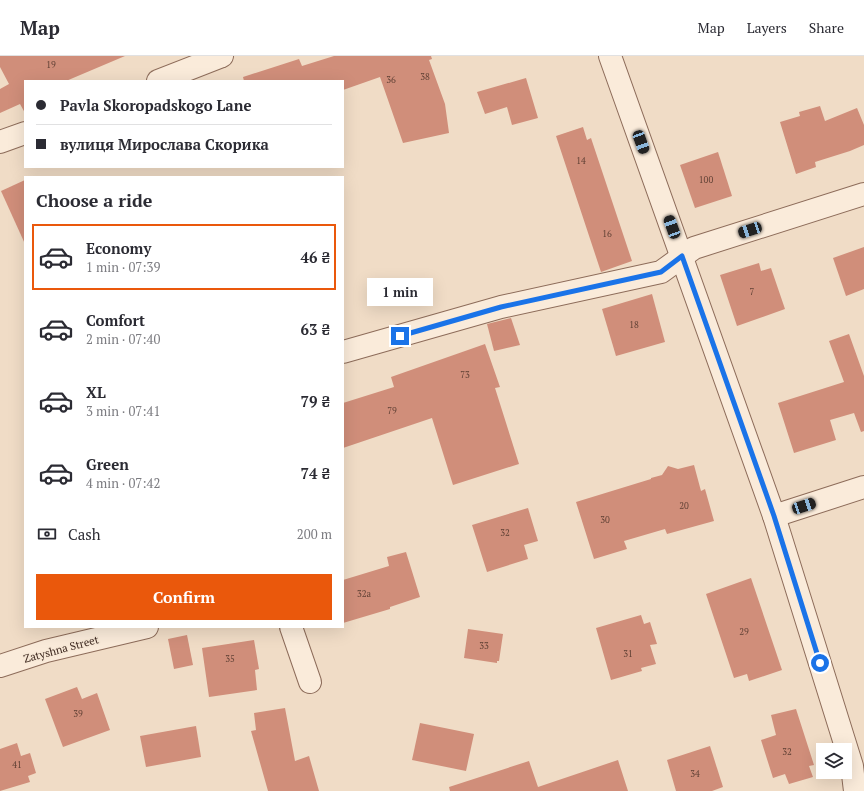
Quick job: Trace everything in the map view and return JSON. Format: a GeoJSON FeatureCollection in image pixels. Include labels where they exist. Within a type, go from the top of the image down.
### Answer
{"type":"FeatureCollection","features":[{"type":"Feature","properties":{"kind":"street"},"geometry":{"type":"LineString","coordinates":[[161,80],[222,56]]}},
{"type":"Feature","properties":{"kind":"street"},"geometry":{"type":"LineString","coordinates":[[610,56],[774,516],[858,764],[855,791]]}},
{"type":"Feature","properties":{"kind":"street"},"geometry":{"type":"LineString","coordinates":[[0,142],[24,132]]}},
{"type":"Feature","properties":{"kind":"street"},"geometry":{"type":"LineString","coordinates":[[344,352],[501,307],[661,272],[694,248],[864,194]]}},
{"type":"Feature","properties":{"kind":"street"},"geometry":{"type":"LineString","coordinates":[[774,516],[864,487]]}},
{"type":"Feature","properties":{"kind":"street","name":"Zatyshna Street"},"geometry":{"type":"LineString","coordinates":[[0,666],[46,652],[143,628]]}},
{"type":"Feature","properties":{"kind":"street"},"geometry":{"type":"LineString","coordinates":[[291,628],[310,682]]}},
{"type":"Feature","properties":{"kind":"building"},"geometry":{"type":"Polygon","coordinates":[[[0,56],[125,56],[68,80],[24,80],[24,111],[20,104],[0,113],[0,89],[9,84],[0,67],[0,56]]]}},
{"type":"Feature","properties":{"kind":"building"},"geometry":{"type":"Polygon","coordinates":[[[334,56],[431,56],[432,59],[429,60],[445,104],[449,133],[403,143],[380,77],[344,90],[344,80],[244,80],[243,77],[299,59],[302,66],[334,56]]]}},
{"type":"Feature","properties":{"kind":"building"},"geometry":{"type":"Polygon","coordinates":[[[526,78],[538,118],[512,125],[507,107],[485,114],[477,92],[526,78]]]}},
{"type":"Feature","properties":{"kind":"building"},"geometry":{"type":"Polygon","coordinates":[[[820,106],[825,121],[857,108],[864,125],[864,145],[815,162],[816,167],[796,174],[780,122],[800,116],[799,112],[820,106]]]}},
{"type":"Feature","properties":{"kind":"building"},"geometry":{"type":"Polygon","coordinates":[[[583,127],[587,140],[591,138],[632,261],[601,272],[556,136],[583,127]]]}},
{"type":"Feature","properties":{"kind":"building"},"geometry":{"type":"Polygon","coordinates":[[[718,152],[732,196],[695,208],[680,165],[718,152]]]}},
{"type":"Feature","properties":{"kind":"building"},"geometry":{"type":"Polygon","coordinates":[[[24,180],[24,242],[1,191],[24,180]]]}},
{"type":"Feature","properties":{"kind":"building"},"geometry":{"type":"Polygon","coordinates":[[[864,247],[864,289],[846,296],[833,258],[864,247]]]}},
{"type":"Feature","properties":{"kind":"building"},"geometry":{"type":"Polygon","coordinates":[[[759,263],[761,271],[771,268],[785,309],[737,326],[720,275],[759,263]]]}},
{"type":"Feature","properties":{"kind":"building"},"geometry":{"type":"Polygon","coordinates":[[[652,294],[665,342],[616,356],[602,309],[652,294]]]}},
{"type":"Feature","properties":{"kind":"building"},"geometry":{"type":"Polygon","coordinates":[[[511,318],[520,345],[494,351],[487,324],[511,318]]]}},
{"type":"Feature","properties":{"kind":"building"},"geometry":{"type":"Polygon","coordinates":[[[849,334],[864,376],[864,431],[861,432],[854,413],[830,420],[836,440],[794,453],[778,403],[844,382],[829,341],[849,334]]]}},
{"type":"Feature","properties":{"kind":"building"},"geometry":{"type":"Polygon","coordinates":[[[485,344],[500,387],[495,388],[519,464],[453,485],[432,418],[344,448],[344,403],[394,387],[391,377],[485,344]]]}},
{"type":"Feature","properties":{"kind":"building"},"geometry":{"type":"Polygon","coordinates":[[[694,465],[701,491],[705,489],[714,521],[667,534],[665,529],[624,541],[627,549],[594,559],[576,502],[662,475],[668,466],[678,469],[694,465]]]}},
{"type":"Feature","properties":{"kind":"building"},"geometry":{"type":"Polygon","coordinates":[[[528,508],[538,541],[524,545],[528,559],[487,572],[472,525],[528,508]]]}},
{"type":"Feature","properties":{"kind":"building"},"geometry":{"type":"Polygon","coordinates":[[[406,552],[420,597],[390,607],[390,609],[344,623],[344,580],[389,566],[387,557],[406,552]]]}},
{"type":"Feature","properties":{"kind":"building"},"geometry":{"type":"Polygon","coordinates":[[[751,578],[782,670],[749,681],[747,674],[734,678],[706,594],[751,578]]]}},
{"type":"Feature","properties":{"kind":"building"},"geometry":{"type":"Polygon","coordinates":[[[641,615],[644,624],[650,622],[657,644],[650,645],[656,664],[641,668],[642,671],[611,680],[596,628],[641,615]]]}},
{"type":"Feature","properties":{"kind":"building"},"geometry":{"type":"Polygon","coordinates":[[[468,629],[503,634],[499,661],[497,661],[497,663],[464,658],[468,629]]]}},
{"type":"Feature","properties":{"kind":"building"},"geometry":{"type":"Polygon","coordinates":[[[187,635],[193,665],[174,669],[168,639],[187,635]]]}},
{"type":"Feature","properties":{"kind":"building"},"geometry":{"type":"Polygon","coordinates":[[[254,640],[259,669],[255,670],[257,690],[209,697],[202,648],[254,640]]]}},
{"type":"Feature","properties":{"kind":"building"},"geometry":{"type":"Polygon","coordinates":[[[77,687],[82,699],[97,693],[110,730],[63,747],[45,699],[77,687]]]}},
{"type":"Feature","properties":{"kind":"building"},"geometry":{"type":"Polygon","coordinates":[[[285,708],[295,761],[309,756],[319,791],[268,791],[251,731],[256,730],[254,713],[285,708]]]}},
{"type":"Feature","properties":{"kind":"building"},"geometry":{"type":"Polygon","coordinates":[[[796,709],[814,765],[809,766],[813,777],[789,784],[785,774],[773,778],[761,740],[776,735],[771,715],[796,709]]]}},
{"type":"Feature","properties":{"kind":"building"},"geometry":{"type":"Polygon","coordinates":[[[420,723],[474,734],[466,771],[412,760],[420,723]]]}},
{"type":"Feature","properties":{"kind":"building"},"geometry":{"type":"Polygon","coordinates":[[[196,726],[201,757],[146,767],[140,736],[196,726]]]}},
{"type":"Feature","properties":{"kind":"building"},"geometry":{"type":"Polygon","coordinates":[[[17,743],[21,756],[30,753],[36,773],[28,776],[30,782],[0,791],[0,749],[17,743]]]}},
{"type":"Feature","properties":{"kind":"building"},"geometry":{"type":"Polygon","coordinates":[[[710,746],[723,787],[712,791],[676,791],[667,760],[710,746]]]}},
{"type":"Feature","properties":{"kind":"building"},"geometry":{"type":"Polygon","coordinates":[[[618,760],[628,791],[450,791],[449,787],[529,761],[538,787],[618,760]]]}},
{"type":"Feature","properties":{"kind":"route"},"geometry":{"type":"LineString","coordinates":[[400,336],[501,307],[661,272],[682,256],[774,516],[820,663]]}}]}
